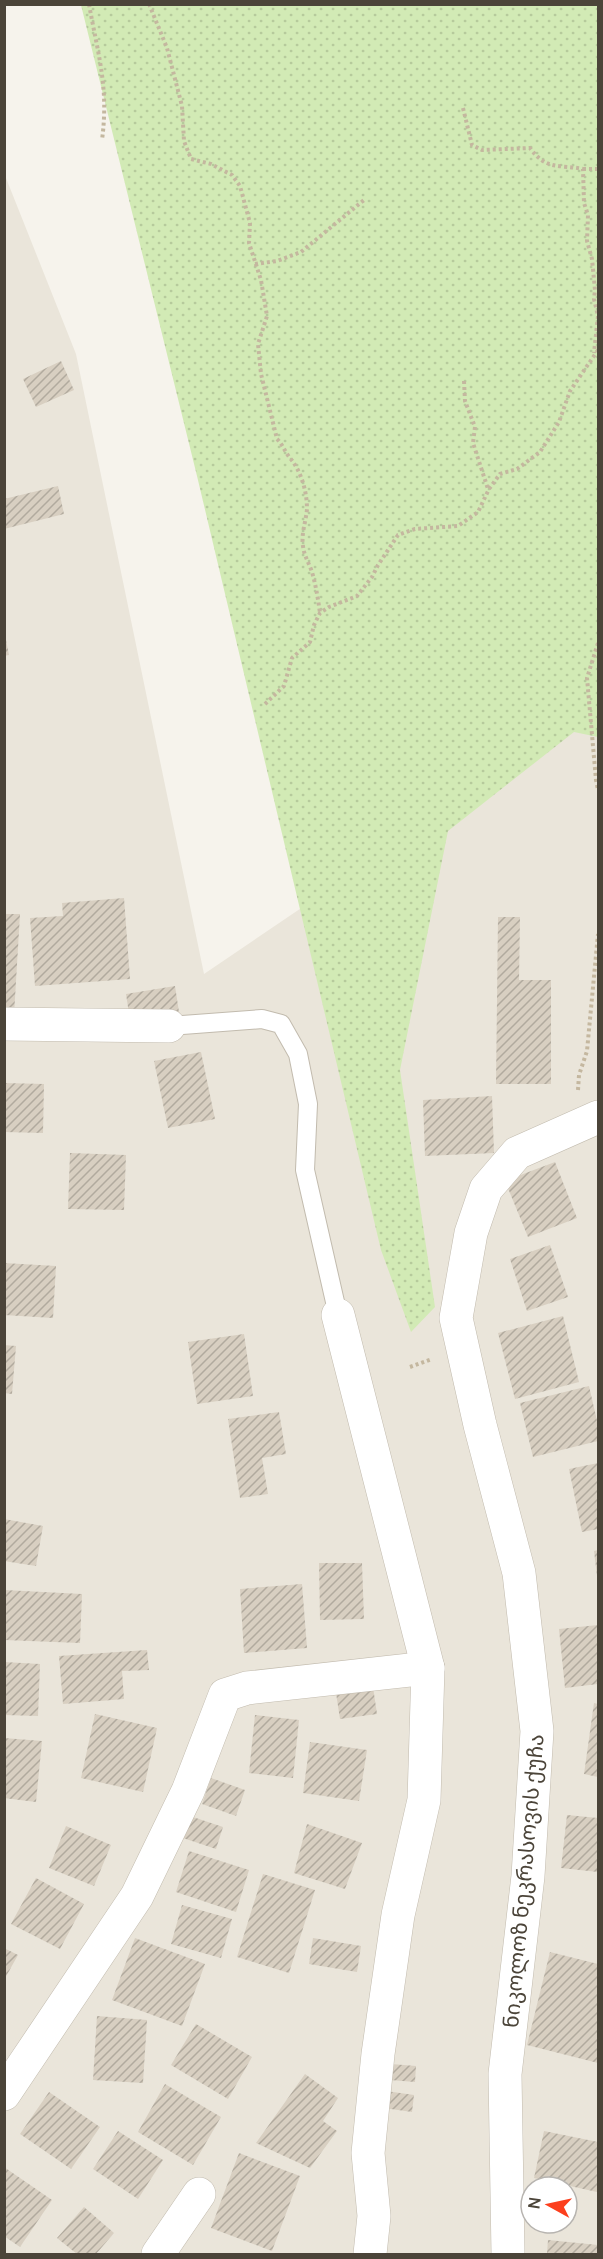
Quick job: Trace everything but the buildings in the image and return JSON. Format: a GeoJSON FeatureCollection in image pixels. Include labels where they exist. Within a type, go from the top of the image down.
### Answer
{"type":"FeatureCollection","features":[{"type":"Feature","properties":{"kind":"street"},"geometry":{"type":"LineString","coordinates":[[4,1024],[169,1026]]}},
{"type":"Feature","properties":{"kind":"street","name":"ნიკოლოზ ნეკრასოვის ქუჩა"},"geometry":{"type":"LineString","coordinates":[[508,2254],[505,2074],[528,1876],[537,1731],[519,1573],[480,1425],[456,1318],[471,1233],[486,1188],[517,1153],[586,1123]]}},
{"type":"Feature","properties":{"kind":"street"},"geometry":{"type":"LineString","coordinates":[[338,1315],[428,1668],[424,1800],[399,1915],[378,2054],[368,2153],[375,2216],[370,2254]]}},
{"type":"Feature","properties":{"kind":"street"},"geometry":{"type":"LineString","coordinates":[[4,2094],[137,1896],[188,1791],[225,1695],[247,1688],[428,1668]]}},
{"type":"Feature","properties":{"kind":"street"},"geometry":{"type":"LineString","coordinates":[[158,2254],[199,2194]]}},
{"type":"Feature","properties":{"kind":"lane"},"geometry":{"type":"LineString","coordinates":[[169,1026],[262,1019],[281,1024],[293,1044],[298,1054],[308,1104],[305,1170],[338,1315]]}},
{"type":"Feature","properties":{"kind":"path"},"geometry":{"type":"LineString","coordinates":[[89,4],[105,85],[105,119],[102,140]]}},
{"type":"Feature","properties":{"kind":"path"},"geometry":{"type":"LineString","coordinates":[[148,4],[167,48],[182,106],[184,141],[191,159],[211,164],[231,175],[240,186],[250,223],[249,243],[261,280],[267,316],[258,344],[261,374],[277,438],[295,462],[304,487],[307,508],[302,542],[305,559],[311,569],[320,613]]}},
{"type":"Feature","properties":{"kind":"path"},"geometry":{"type":"LineString","coordinates":[[464,108],[472,145],[482,150],[530,148],[539,160],[556,167],[598,169]]}},
{"type":"Feature","properties":{"kind":"path"},"geometry":{"type":"LineString","coordinates":[[584,169],[584,203],[588,215],[587,241],[592,259],[594,299],[598,316],[594,354]]}},
{"type":"Feature","properties":{"kind":"path"},"geometry":{"type":"LineString","coordinates":[[255,264],[277,261],[301,252],[364,200]]}},
{"type":"Feature","properties":{"kind":"path"},"geometry":{"type":"LineString","coordinates":[[265,704],[284,686],[292,658],[310,642],[320,613],[357,596],[372,577],[398,535],[415,529],[458,526],[478,512],[489,489],[500,474],[517,469],[540,452],[559,422],[570,391],[598,350]]}},
{"type":"Feature","properties":{"kind":"path"},"geometry":{"type":"LineString","coordinates":[[464,381],[465,401],[475,427],[473,443],[489,489]]}},
{"type":"Feature","properties":{"kind":"path"},"geometry":{"type":"LineString","coordinates":[[598,643],[587,678],[598,790]]}},
{"type":"Feature","properties":{"kind":"path"},"geometry":{"type":"LineString","coordinates":[[586,1123],[579,1075],[587,1051],[598,934]]}},
{"type":"Feature","properties":{"kind":"shaded area"},"geometry":{"type":"Polygon","coordinates":[[[4,173],[76,354],[204,974],[598,707],[598,2254],[5,2254],[4,173]]]}},
{"type":"Feature","properties":{"kind":"green space"},"geometry":{"type":"Polygon","coordinates":[[[81,5],[598,5],[598,737],[574,732],[448,831],[400,1070],[435,1307],[411,1332],[381,1250],[197,476],[81,5]]]}}]}
